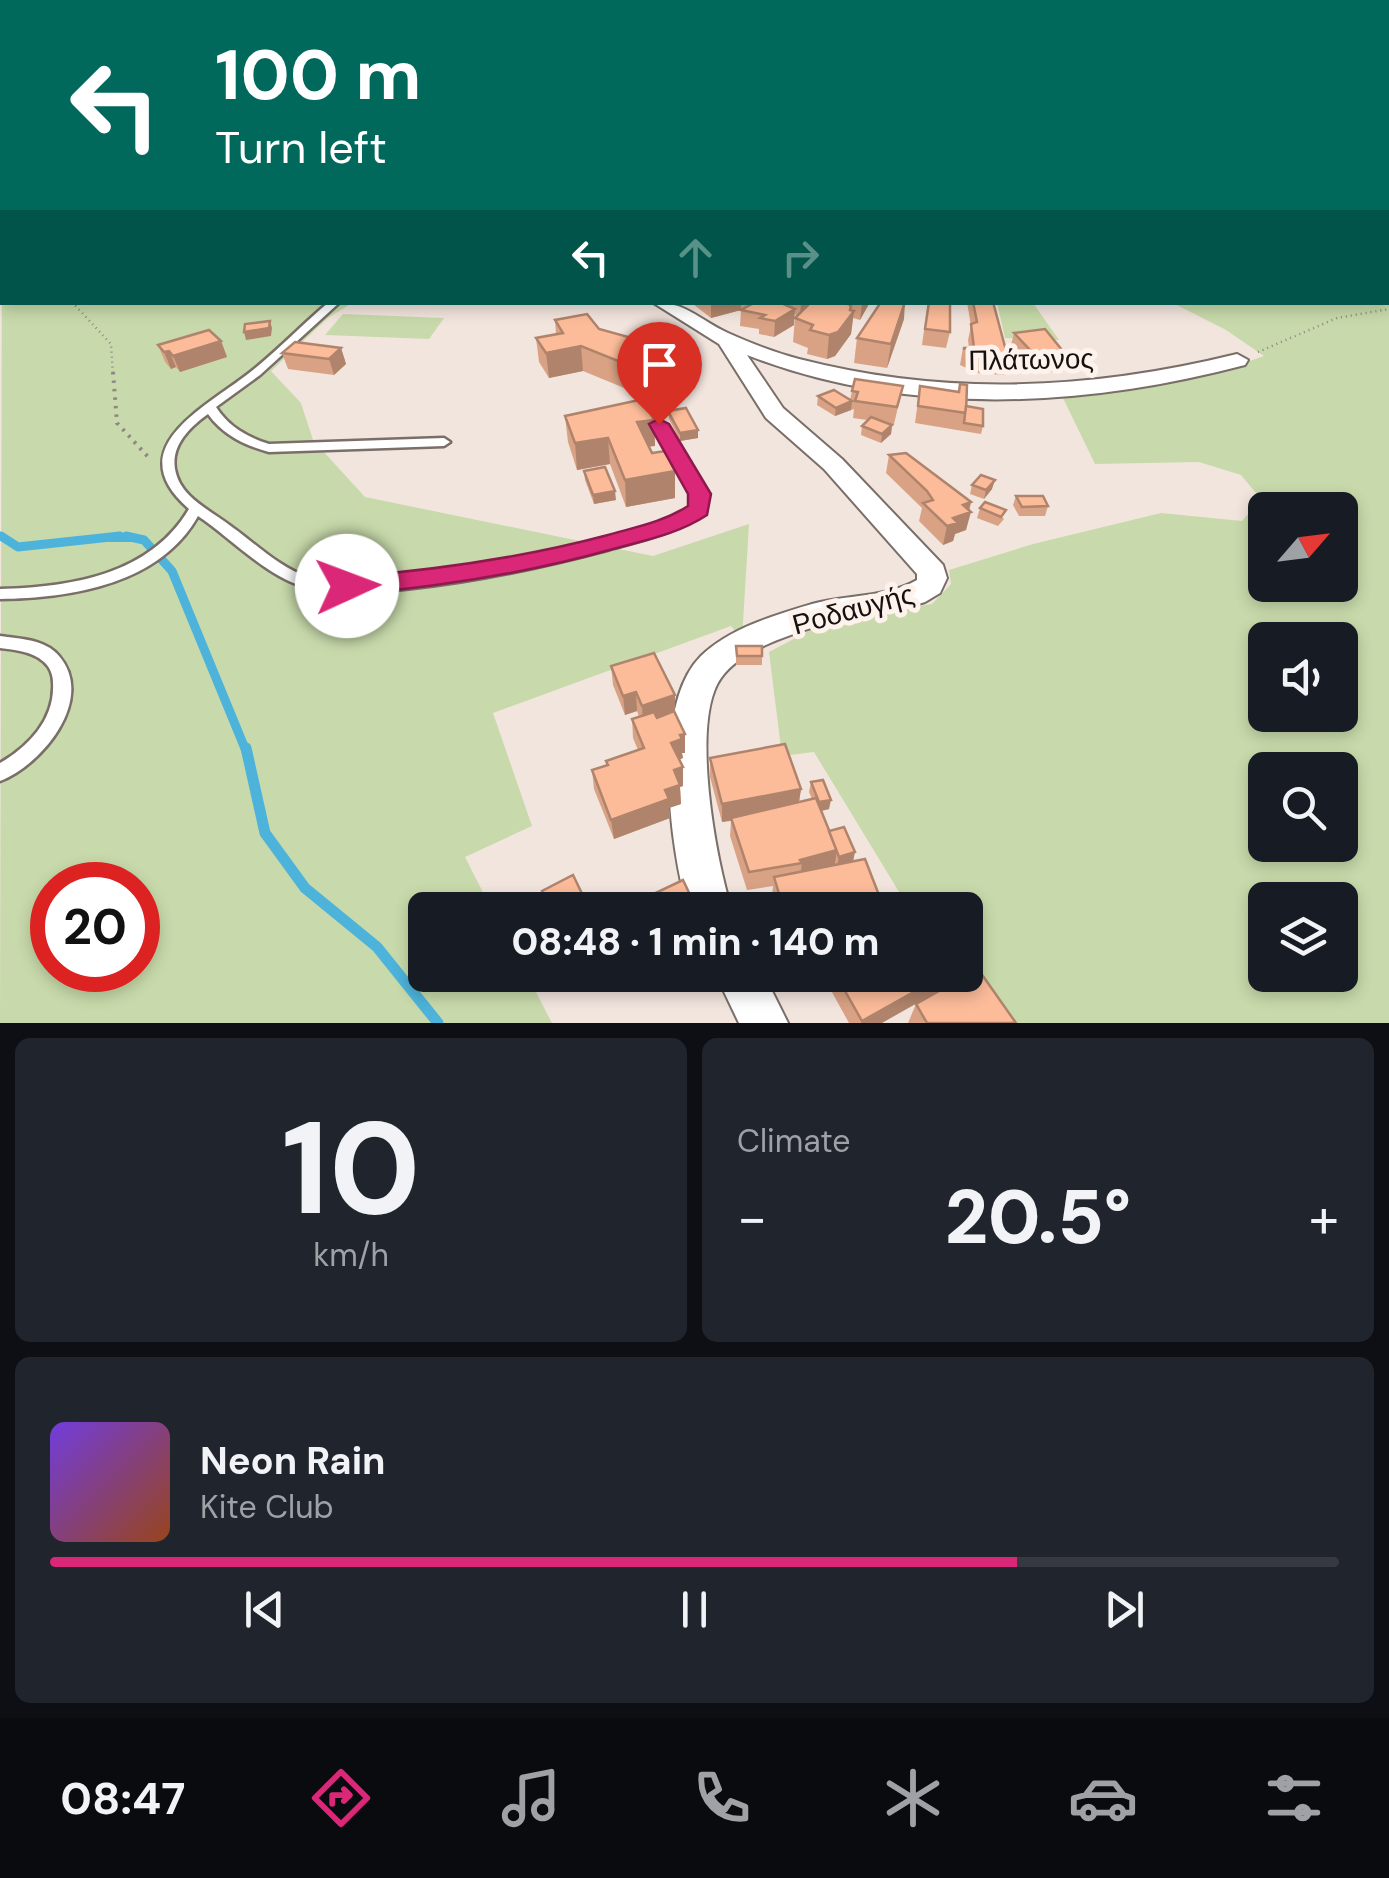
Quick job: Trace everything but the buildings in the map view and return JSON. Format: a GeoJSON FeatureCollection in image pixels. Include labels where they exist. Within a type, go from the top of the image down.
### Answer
{"type":"FeatureCollection","features":[{"type":"Feature","properties":{"kind":"street","name":"Πλάτωνος"},"geometry":{"type":"LineString","coordinates":[[666,305],[728,342],[829,376],[927,390],[1108,388],[1177,377],[1236,360]]}},
{"type":"Feature","properties":{"kind":"street","name":"Ροδαυγής"},"geometry":{"type":"LineString","coordinates":[[703,892],[690,756],[694,706],[708,670],[722,656],[748,642],[808,618],[906,598],[927,588],[933,580],[932,572],[877,510],[774,412],[728,342]]}},
{"type":"Feature","properties":{"kind":"street"},"geometry":{"type":"LineString","coordinates":[[748,992],[764,1023]]}},
{"type":"Feature","properties":{"kind":"lane"},"geometry":{"type":"LineString","coordinates":[[332,305],[210,407],[172,447],[170,481],[196,508],[308,582],[392,585],[450,577],[583,550],[677,524],[699,510],[700,494],[659,424]]}},
{"type":"Feature","properties":{"kind":"lane"},"geometry":{"type":"LineString","coordinates":[[210,407],[227,428],[269,448],[444,442]]}},
{"type":"Feature","properties":{"kind":"lane"},"geometry":{"type":"LineString","coordinates":[[0,594],[56,591],[125,570],[174,544],[196,508]]}},
{"type":"Feature","properties":{"kind":"lane"},"geometry":{"type":"LineString","coordinates":[[0,642],[19,642],[46,650],[60,663],[64,678],[63,697],[36,751],[0,773]]}},
{"type":"Feature","properties":{"kind":"path"},"geometry":{"type":"LineString","coordinates":[[75,305],[111,344],[117,422],[170,481]]}},
{"type":"Feature","properties":{"kind":"path"},"geometry":{"type":"LineString","coordinates":[[1236,360],[1328,318],[1358,310],[1389,309]]}},
{"type":"Feature","properties":{"kind":"green space"},"geometry":{"type":"Polygon","coordinates":[[[2,305],[349,305],[328,318],[271,371],[301,403],[313,440],[365,497],[653,556],[749,524],[742,639],[731,626],[493,713],[532,826],[465,857],[483,892],[408,892],[408,992],[536,992],[552,1023],[0,1023],[2,305]]]}},
{"type":"Feature","properties":{"kind":"green space"},"geometry":{"type":"Polygon","coordinates":[[[997,305],[1034,305],[1059,340],[1005,338],[997,305]]]}},
{"type":"Feature","properties":{"kind":"green space"},"geometry":{"type":"Polygon","coordinates":[[[1177,305],[1389,305],[1389,1023],[1000,1023],[975,992],[983,992],[983,892],[899,892],[814,752],[782,756],[769,652],[828,621],[932,604],[951,584],[949,570],[1033,544],[1161,513],[1242,521],[1248,514],[1248,602],[1358,602],[1358,492],[1255,492],[1241,475],[1199,462],[1095,464],[1062,396],[1164,384],[1264,356],[1226,330],[1177,305]]]}},
{"type":"Feature","properties":{"kind":"green space"},"geometry":{"type":"Polygon","coordinates":[[[343,314],[444,318],[429,339],[325,335],[343,314]]]}},
{"type":"Feature","properties":{"kind":"waterway"},"geometry":{"type":"LineString","coordinates":[[0,536],[5,539]]}},
{"type":"Feature","properties":{"kind":"waterway"},"geometry":{"type":"LineString","coordinates":[[1,536],[18,547],[120,536]]}},
{"type":"Feature","properties":{"kind":"waterway"},"geometry":{"type":"LineString","coordinates":[[126,536],[144,540],[172,571],[246,751]]}},
{"type":"Feature","properties":{"kind":"waterway"},"geometry":{"type":"LineString","coordinates":[[95,539],[139,539]]}},
{"type":"Feature","properties":{"kind":"waterway"},"geometry":{"type":"LineString","coordinates":[[246,748],[265,833],[305,888],[377,947],[438,1023]]}},
{"type":"Feature","properties":{"kind":"route"},"geometry":{"type":"LineString","coordinates":[[347,586],[450,577],[564,555],[677,524],[699,510],[700,494],[659,424]]}}]}
